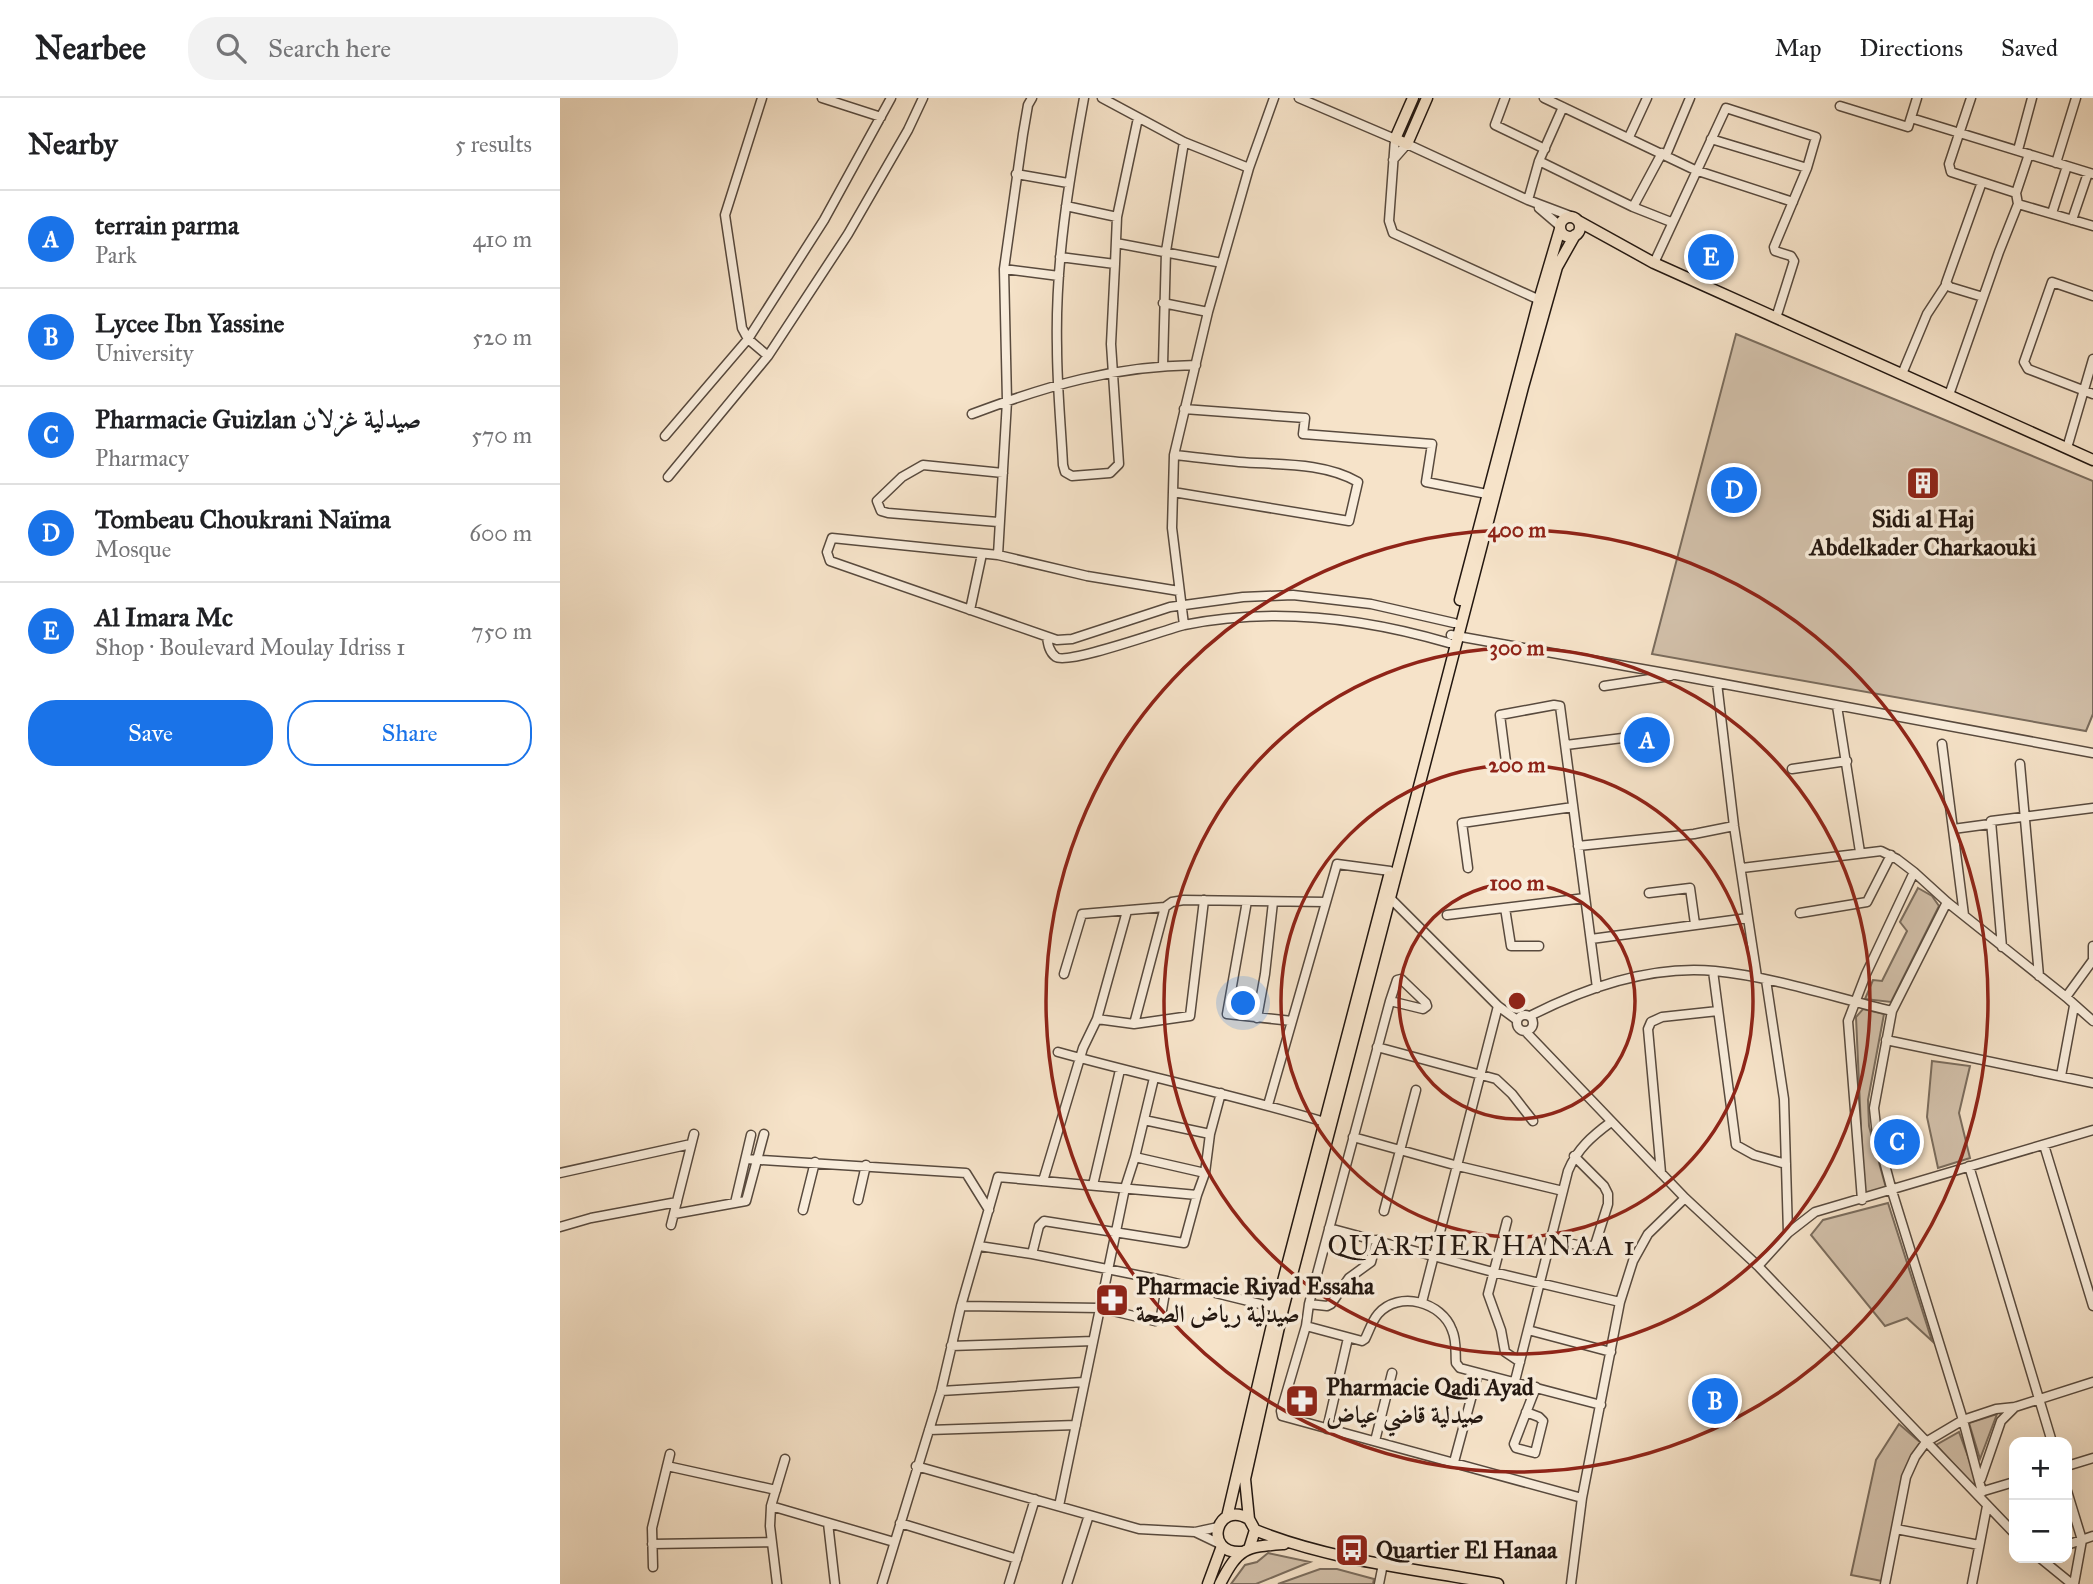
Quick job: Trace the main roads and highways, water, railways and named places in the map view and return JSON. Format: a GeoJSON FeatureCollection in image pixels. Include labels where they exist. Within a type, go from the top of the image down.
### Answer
{"type":"FeatureCollection","features":[{"type":"Feature","properties":{"kind":"main road"},"geometry":{"type":"LineString","coordinates":[[1413,98],[1395,139],[1407,144],[1427,98]]}},
{"type":"Feature","properties":{"kind":"main road"},"geometry":{"type":"LineString","coordinates":[[1543,301],[1579,228],[1575,219]]}},
{"type":"Feature","properties":{"kind":"main road"},"geometry":{"type":"LineString","coordinates":[[1288,1544],[1227,1550],[1221,1545],[1217,1533],[1227,1517],[1452,638],[1563,220],[1575,219],[1654,263],[2093,460]]}},
{"type":"Feature","properties":{"kind":"main road"},"geometry":{"type":"LineString","coordinates":[[1560,227],[1566,236],[1576,234],[1614,242]]}},
{"type":"Feature","properties":{"kind":"main road"},"geometry":{"type":"LineString","coordinates":[[1452,638],[1490,495]]}},
{"type":"Feature","properties":{"kind":"main road"},"geometry":{"type":"LineString","coordinates":[[1387,895],[1390,871],[1410,808]]}},
{"type":"Feature","properties":{"kind":"main road"},"geometry":{"type":"LineString","coordinates":[[1279,1308],[1246,1470],[1249,1519],[1255,1530],[1288,1544],[1498,1584]]}},
{"type":"Feature","properties":{"kind":"main road"},"geometry":{"type":"LineString","coordinates":[[1227,1517],[1238,1515],[1249,1519]]}},
{"type":"Feature","properties":{"kind":"main road"},"geometry":{"type":"LineString","coordinates":[[1220,1584],[1235,1559],[1246,1549],[1255,1530]]}},
{"type":"Feature","properties":{"kind":"main road"},"geometry":{"type":"LineString","coordinates":[[1208,1584],[1221,1545]]}},
{"type":"Feature","properties":{"kind":"place","name":"Al Imara Mc"},"geometry":{"type":"Point","coordinates":[1711,257]}},
{"type":"Feature","properties":{"kind":"place","name":"Sidi al Haj Abdelkader Charkaouki"},"geometry":{"type":"Point","coordinates":[1923,483]}},
{"type":"Feature","properties":{"kind":"place","name":"Tombeau Choukrani Naïma"},"geometry":{"type":"Point","coordinates":[1734,490]}},
{"type":"Feature","properties":{"kind":"place","name":"terrain parma"},"geometry":{"type":"Point","coordinates":[1647,740]}},
{"type":"Feature","properties":{"kind":"place","name":"Pharmacie Guizlan صيدلية غزلان"},"geometry":{"type":"Point","coordinates":[1897,1142]}},
{"type":"Feature","properties":{"kind":"place","name":"Pharmacie Riyad Essaha صيدلية رياض الصحة"},"geometry":{"type":"Point","coordinates":[1112,1300]}},
{"type":"Feature","properties":{"kind":"place","name":"Pharmacie Qadi Ayad صيدلية قاضي عياض"},"geometry":{"type":"Point","coordinates":[1302,1401]}},
{"type":"Feature","properties":{"kind":"place","name":"Lycee Ibn Yassine"},"geometry":{"type":"Point","coordinates":[1715,1401]}},
{"type":"Feature","properties":{"kind":"place","name":"Quartier El Hanaa"},"geometry":{"type":"Point","coordinates":[1352,1550]}},
{"type":"Feature","properties":{"kind":"district","name":"QUARTIER HANAA 1"},"geometry":{"type":"Point","coordinates":[1482,1245]}}]}
